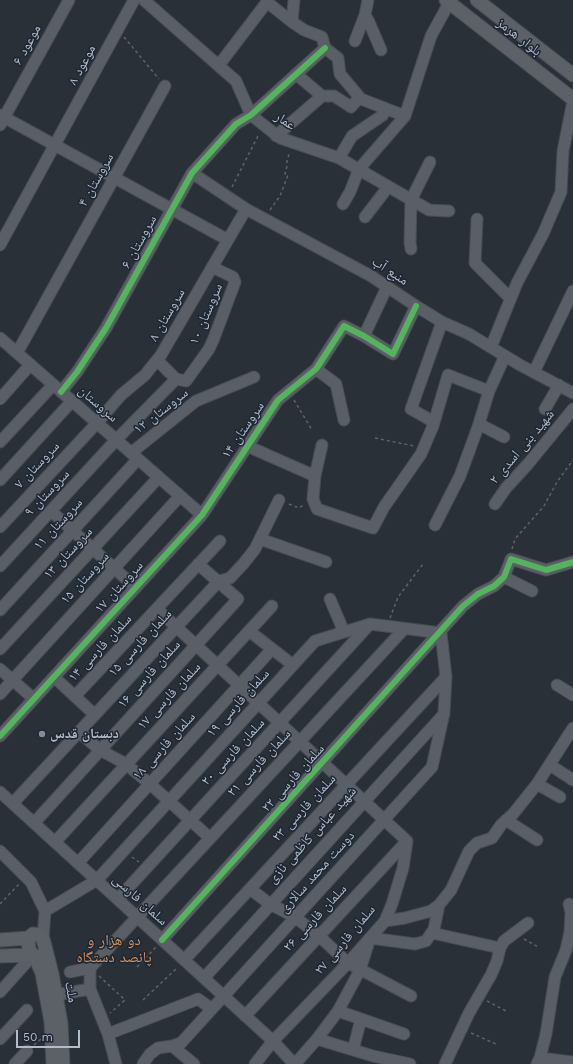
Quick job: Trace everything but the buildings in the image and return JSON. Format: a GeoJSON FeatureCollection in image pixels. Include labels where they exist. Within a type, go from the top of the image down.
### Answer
{"type":"FeatureCollection","features":[{"type":"Feature","properties":{"kind":"main road","name":"بلوار هرمز"},"geometry":{"type":"LineString","coordinates":[[476,0],[573,75]]}},
{"type":"Feature","properties":{"kind":"main road","name":"بلوار هرمز"},"geometry":{"type":"LineString","coordinates":[[447,1],[573,100]]}},
{"type":"Feature","properties":{"kind":"main road"},"geometry":{"type":"LineString","coordinates":[[0,940],[28,938],[33,934],[39,935],[39,950]]}},
{"type":"Feature","properties":{"kind":"main road"},"geometry":{"type":"LineString","coordinates":[[28,938],[28,946],[39,950]]}},
{"type":"Feature","properties":{"kind":"main road"},"geometry":{"type":"LineString","coordinates":[[0,956],[39,950]]}},
{"type":"Feature","properties":{"kind":"main road","name":"ملت"},"geometry":{"type":"LineString","coordinates":[[39,950],[56,995],[61,1023],[63,1064]]}},
{"type":"Feature","properties":{"kind":"main road","name":"ملت"},"geometry":{"type":"LineString","coordinates":[[39,950],[52,1029],[53,1064]]}},
{"type":"Feature","properties":{"kind":"street","name":"موعود ۶"},"geometry":{"type":"LineString","coordinates":[[2,119],[69,0]]}},
{"type":"Feature","properties":{"kind":"street","name":"موعود ۸"},"geometry":{"type":"LineString","coordinates":[[0,245],[134,0]]}},
{"type":"Feature","properties":{"kind":"street"},"geometry":{"type":"LineString","coordinates":[[144,0],[236,80],[250,115]]}},
{"type":"Feature","properties":{"kind":"street"},"geometry":{"type":"LineString","coordinates":[[292,22],[294,0]]}},
{"type":"Feature","properties":{"kind":"street"},"geometry":{"type":"LineString","coordinates":[[355,41],[365,15],[368,0]]}},
{"type":"Feature","properties":{"kind":"street"},"geometry":{"type":"LineString","coordinates":[[343,204],[350,192],[358,169],[405,116],[431,36],[447,1]]}},
{"type":"Feature","properties":{"kind":"street"},"geometry":{"type":"LineString","coordinates":[[219,65],[267,2],[304,30],[322,37],[326,48],[338,58],[340,74],[359,98],[405,116]]}},
{"type":"Feature","properties":{"kind":"street"},"geometry":{"type":"LineString","coordinates":[[365,15],[381,50]]}},
{"type":"Feature","properties":{"kind":"street","name":"سروستان ۶"},"geometry":{"type":"LineString","coordinates":[[0,442],[57,388],[78,372],[106,328],[192,173],[236,124],[250,115],[326,48]]}},
{"type":"Feature","properties":{"kind":"street"},"geometry":{"type":"LineString","coordinates":[[296,74],[322,96],[334,96],[351,107],[359,98]]}},
{"type":"Feature","properties":{"kind":"street","name":"سروستان ۴"},"geometry":{"type":"LineString","coordinates":[[17,353],[165,86]]}},
{"type":"Feature","properties":{"kind":"street"},"geometry":{"type":"LineString","coordinates":[[276,136],[322,96]]}},
{"type":"Feature","properties":{"kind":"street"},"geometry":{"type":"LineString","coordinates":[[491,347],[516,283],[543,234],[561,192],[564,151],[573,100]]}},
{"type":"Feature","properties":{"kind":"street","name":"عمار"},"geometry":{"type":"LineString","coordinates":[[250,115],[276,136],[339,158],[429,210],[449,211]]}},
{"type":"Feature","properties":{"kind":"street"},"geometry":{"type":"LineString","coordinates":[[339,158],[352,136],[383,115]]}},
{"type":"Feature","properties":{"kind":"street"},"geometry":{"type":"LineString","coordinates":[[2,119],[55,145],[228,240]]}},
{"type":"Feature","properties":{"kind":"street"},"geometry":{"type":"LineString","coordinates":[[412,249],[410,243],[410,200],[430,162]]}},
{"type":"Feature","properties":{"kind":"street","name":"منبع آب"},"geometry":{"type":"LineString","coordinates":[[192,173],[246,209],[371,276],[442,322],[470,334],[504,356],[573,393]]}},
{"type":"Feature","properties":{"kind":"street"},"geometry":{"type":"LineString","coordinates":[[365,217],[388,186]]}},
{"type":"Feature","properties":{"kind":"street","name":"سروستان ۸"},"geometry":{"type":"LineString","coordinates":[[97,423],[121,394],[145,375],[157,360],[246,209]]}},
{"type":"Feature","properties":{"kind":"street"},"geometry":{"type":"LineString","coordinates":[[477,219],[475,263],[510,298]]}},
{"type":"Feature","properties":{"kind":"street","name":"سروستان ۱۰"},"geometry":{"type":"LineString","coordinates":[[116,440],[176,378],[186,381],[209,349],[223,318],[235,282],[233,277],[212,267]]}},
{"type":"Feature","properties":{"kind":"street"},"geometry":{"type":"LineString","coordinates":[[387,287],[364,336],[393,354],[416,306]]}},
{"type":"Feature","properties":{"kind":"street"},"geometry":{"type":"LineString","coordinates":[[534,372],[573,291]]}},
{"type":"Feature","properties":{"kind":"street"},"geometry":{"type":"LineString","coordinates":[[434,422],[410,409],[442,322]]}},
{"type":"Feature","properties":{"kind":"street","name":"سروستان ۱۴"},"geometry":{"type":"LineString","coordinates":[[202,515],[278,400],[316,369],[344,326],[364,336]]}},
{"type":"Feature","properties":{"kind":"street","name":"سروستان"},"geometry":{"type":"LineString","coordinates":[[0,338],[159,477]]}},
{"type":"Feature","properties":{"kind":"street"},"geometry":{"type":"LineString","coordinates":[[435,525],[460,476],[489,391],[504,356]]}},
{"type":"Feature","properties":{"kind":"street"},"geometry":{"type":"LineString","coordinates":[[157,360],[176,378]]}},
{"type":"Feature","properties":{"kind":"street"},"geometry":{"type":"LineString","coordinates":[[0,399],[30,365]]}},
{"type":"Feature","properties":{"kind":"street"},"geometry":{"type":"LineString","coordinates":[[316,369],[336,384],[344,420]]}},
{"type":"Feature","properties":{"kind":"street"},"geometry":{"type":"LineString","coordinates":[[322,445],[315,476],[313,499],[317,509],[373,528],[384,507],[422,450],[434,422],[448,375],[489,391]]}},
{"type":"Feature","properties":{"kind":"street","name":"سروستان ۱۲"},"geometry":{"type":"LineString","coordinates":[[135,456],[196,401],[254,377]]}},
{"type":"Feature","properties":{"kind":"street"},"geometry":{"type":"LineString","coordinates":[[545,409],[558,385]]}},
{"type":"Feature","properties":{"kind":"street"},"geometry":{"type":"LineString","coordinates":[[0,480],[72,401]]}},
{"type":"Feature","properties":{"kind":"street","name":"شهید بنی اسدی ۲"},"geometry":{"type":"LineString","coordinates":[[494,504],[573,409]]}},
{"type":"Feature","properties":{"kind":"street","name":"سروستان ۷"},"geometry":{"type":"LineString","coordinates":[[0,527],[97,423]]}},
{"type":"Feature","properties":{"kind":"street"},"geometry":{"type":"LineString","coordinates":[[479,424],[504,437]]}},
{"type":"Feature","properties":{"kind":"street","name":"سروستان ۹"},"geometry":{"type":"LineString","coordinates":[[0,566],[116,440]]}},
{"type":"Feature","properties":{"kind":"street"},"geometry":{"type":"LineString","coordinates":[[247,446],[315,476]]}},
{"type":"Feature","properties":{"kind":"street","name":"سروستان ۱۱"},"geometry":{"type":"LineString","coordinates":[[0,610],[73,531],[135,456]]}},
{"type":"Feature","properties":{"kind":"street"},"geometry":{"type":"LineString","coordinates":[[159,477],[202,515]]}},
{"type":"Feature","properties":{"kind":"street","name":"سروستان ۱۳"},"geometry":{"type":"LineString","coordinates":[[0,649],[159,477]]}},
{"type":"Feature","properties":{"kind":"street","name":"سروستان ۱۵"},"geometry":{"type":"LineString","coordinates":[[0,694],[180,496]]}},
{"type":"Feature","properties":{"kind":"street","name":"سلمان فارسی ۱۵"},"geometry":{"type":"LineString","coordinates":[[12,803],[218,582],[230,578],[244,563],[255,549],[279,500]]}},
{"type":"Feature","properties":{"kind":"street"},"geometry":{"type":"LineString","coordinates":[[51,511],[135,586]]}},
{"type":"Feature","properties":{"kind":"street","name":"سروستان ۱۷"},"geometry":{"type":"LineString","coordinates":[[54,677],[135,586],[202,515]]}},
{"type":"Feature","properties":{"kind":"street"},"geometry":{"type":"LineString","coordinates":[[260,539],[326,562]]}},
{"type":"Feature","properties":{"kind":"street","name":"سلمان فارسی ۱۴"},"geometry":{"type":"LineString","coordinates":[[0,736],[54,677],[75,696],[220,541]]}},
{"type":"Feature","properties":{"kind":"street"},"geometry":{"type":"LineString","coordinates":[[444,713],[446,677],[441,633],[463,606],[478,594],[494,586],[504,577],[511,559],[546,570],[573,562]]}},
{"type":"Feature","properties":{"kind":"street"},"geometry":{"type":"LineString","coordinates":[[198,564],[218,582]]}},
{"type":"Feature","properties":{"kind":"street"},"geometry":{"type":"LineString","coordinates":[[504,577],[532,591]]}},
{"type":"Feature","properties":{"kind":"street","name":"سلمان فارسی ۱۶"},"geometry":{"type":"LineString","coordinates":[[34,823],[238,599],[218,582]]}},
{"type":"Feature","properties":{"kind":"street"},"geometry":{"type":"LineString","coordinates":[[330,599],[344,632]]}},
{"type":"Feature","properties":{"kind":"street","name":"سلمان فارسی ۱۷"},"geometry":{"type":"LineString","coordinates":[[55,842],[272,606]]}},
{"type":"Feature","properties":{"kind":"street"},"geometry":{"type":"LineString","coordinates":[[157,609],[407,841]]}},
{"type":"Feature","properties":{"kind":"street","name":"سلمان فارسی ۱۹"},"geometry":{"type":"LineString","coordinates":[[45,911],[97,880],[315,641],[370,624],[441,633]]}},
{"type":"Feature","properties":{"kind":"street","name":"سلمان فارسی ۲۰"},"geometry":{"type":"LineString","coordinates":[[118,899],[370,624]]}},
{"type":"Feature","properties":{"kind":"street","name":"سلمان فارسی ۲۱"},"geometry":{"type":"LineString","coordinates":[[90,968],[404,629]]}},
{"type":"Feature","properties":{"kind":"street"},"geometry":{"type":"LineString","coordinates":[[249,631],[293,666]]}},
{"type":"Feature","properties":{"kind":"street","name":"سلمان فارسی ۲۲"},"geometry":{"type":"LineString","coordinates":[[162,940],[441,633]]}},
{"type":"Feature","properties":{"kind":"street","name":"سلمان فارسی ۱۸"},"geometry":{"type":"LineString","coordinates":[[78,863],[272,649]]}},
{"type":"Feature","properties":{"kind":"street"},"geometry":{"type":"LineString","coordinates":[[0,669],[34,699]]}},
{"type":"Feature","properties":{"kind":"street","name":"سلمان فارسی ۲۳"},"geometry":{"type":"LineString","coordinates":[[184,960],[446,677]]}},
{"type":"Feature","properties":{"kind":"street"},"geometry":{"type":"LineString","coordinates":[[557,685],[573,695]]}},
{"type":"Feature","properties":{"kind":"street"},"geometry":{"type":"LineString","coordinates":[[75,696],[95,715]]}},
{"type":"Feature","properties":{"kind":"street","name":"دوست محمد سالاری"},"geometry":{"type":"LineString","coordinates":[[143,1064],[150,1054],[158,1048],[181,1043],[432,767],[444,713]]}},
{"type":"Feature","properties":{"kind":"street","name":"شهید عباس کاظمی نازی"},"geometry":{"type":"LineString","coordinates":[[204,978],[444,713]]}},
{"type":"Feature","properties":{"kind":"street"},"geometry":{"type":"LineString","coordinates":[[79,732],[100,750],[126,764],[210,838]]}},
{"type":"Feature","properties":{"kind":"street"},"geometry":{"type":"LineString","coordinates":[[385,921],[405,918],[430,911],[439,905],[451,890],[469,851],[477,844],[492,838],[537,784],[571,733]]}},
{"type":"Feature","properties":{"kind":"street"},"geometry":{"type":"LineString","coordinates":[[550,765],[573,780]]}},
{"type":"Feature","properties":{"kind":"street"},"geometry":{"type":"LineString","coordinates":[[537,784],[560,797]]}},
{"type":"Feature","properties":{"kind":"street","name":"سلمان فارسی"},"geometry":{"type":"LineString","coordinates":[[0,792],[224,996],[294,1064]]}},
{"type":"Feature","properties":{"kind":"street"},"geometry":{"type":"LineString","coordinates":[[506,820],[537,840]]}},
{"type":"Feature","properties":{"kind":"street","name":"سلمان فارسی ۲۷"},"geometry":{"type":"LineString","coordinates":[[255,1064],[273,1042],[348,963],[385,921],[392,904],[402,868],[407,841]]}},
{"type":"Feature","properties":{"kind":"street","name":"سلمان فارسی ۲۶"},"geometry":{"type":"LineString","coordinates":[[245,1016],[407,841]]}},
{"type":"Feature","properties":{"kind":"street"},"geometry":{"type":"LineString","coordinates":[[0,852],[31,882],[45,911],[39,950],[0,992]]}},
{"type":"Feature","properties":{"kind":"street"},"geometry":{"type":"LineString","coordinates":[[250,889],[270,904],[295,917],[319,936],[348,963],[411,996]]}},
{"type":"Feature","properties":{"kind":"street"},"geometry":{"type":"LineString","coordinates":[[569,904],[571,912],[570,932],[566,950],[555,977],[548,1024],[539,1061],[573,1062]]}},
{"type":"Feature","properties":{"kind":"street"},"geometry":{"type":"LineString","coordinates":[[294,1064],[317,1039],[338,1011],[360,970],[370,938],[415,944],[426,941],[434,929],[439,905]]}},
{"type":"Feature","properties":{"kind":"street"},"geometry":{"type":"LineString","coordinates":[[445,1064],[461,1028],[491,975],[500,948],[504,941],[528,922]]}},
{"type":"Feature","properties":{"kind":"street"},"geometry":{"type":"LineString","coordinates":[[432,933],[500,948]]}},
{"type":"Feature","properties":{"kind":"street"},"geometry":{"type":"LineString","coordinates":[[70,972],[90,968],[90,989],[103,1019],[116,1064]]}},
{"type":"Feature","properties":{"kind":"street"},"geometry":{"type":"LineString","coordinates":[[56,995],[90,989]]}},
{"type":"Feature","properties":{"kind":"street"},"geometry":{"type":"LineString","coordinates":[[108,1034],[198,999],[212,1009]]}},
{"type":"Feature","properties":{"kind":"street"},"geometry":{"type":"LineString","coordinates":[[0,1039],[27,1010]]}},
{"type":"Feature","properties":{"kind":"street"},"geometry":{"type":"LineString","coordinates":[[338,1011],[404,1034]]}},
{"type":"Feature","properties":{"kind":"street"},"geometry":{"type":"LineString","coordinates":[[353,1050],[361,1019]]}},
{"type":"Feature","properties":{"kind":"street"},"geometry":{"type":"LineString","coordinates":[[317,1039],[397,1063],[410,1064]]}},
{"type":"Feature","properties":{"kind":"street"},"geometry":{"type":"LineString","coordinates":[[172,1046],[194,1064]]}},
{"type":"Feature","properties":{"kind":"street"},"geometry":{"type":"LineString","coordinates":[[15,1064],[27,1051]]}},
{"type":"Feature","properties":{"kind":"path"},"geometry":{"type":"LineString","coordinates":[[118,29],[165,86]]}},
{"type":"Feature","properties":{"kind":"path"},"geometry":{"type":"LineString","coordinates":[[227,196],[263,125]]}},
{"type":"Feature","properties":{"kind":"path"},"geometry":{"type":"LineString","coordinates":[[265,218],[280,196],[288,174],[284,174],[293,143]]}},
{"type":"Feature","properties":{"kind":"path"},"geometry":{"type":"LineString","coordinates":[[289,391],[312,430]]}},
{"type":"Feature","properties":{"kind":"path"},"geometry":{"type":"LineString","coordinates":[[375,438],[415,446],[422,450]]}},
{"type":"Feature","properties":{"kind":"path"},"geometry":{"type":"LineString","coordinates":[[511,559],[514,539],[544,506],[557,482],[573,460]]}},
{"type":"Feature","properties":{"kind":"path"},"geometry":{"type":"LineString","coordinates":[[279,500],[299,508],[313,499]]}},
{"type":"Feature","properties":{"kind":"path"},"geometry":{"type":"LineString","coordinates":[[388,627],[390,615],[398,597],[423,564]]}},
{"type":"Feature","properties":{"kind":"path"},"geometry":{"type":"LineString","coordinates":[[124,850],[146,868]]}},
{"type":"Feature","properties":{"kind":"path"},"geometry":{"type":"LineString","coordinates":[[0,904],[26,876]]}},
{"type":"Feature","properties":{"kind":"path"},"geometry":{"type":"LineString","coordinates":[[514,932],[538,947]]}},
{"type":"Feature","properties":{"kind":"path"},"geometry":{"type":"LineString","coordinates":[[137,967],[162,940]]}},
{"type":"Feature","properties":{"kind":"path"},"geometry":{"type":"LineString","coordinates":[[143,1000],[184,960]]}},
{"type":"Feature","properties":{"kind":"path"},"geometry":{"type":"LineString","coordinates":[[90,968],[125,1000],[103,1019]]}},
{"type":"Feature","properties":{"kind":"path"},"geometry":{"type":"LineString","coordinates":[[478,996],[508,1012]]}},
{"type":"Feature","properties":{"kind":"path"},"geometry":{"type":"LineString","coordinates":[[461,1028],[496,1044]]}},
{"type":"Feature","properties":{"kind":"path"},"geometry":{"type":"LineString","coordinates":[[27,1051],[52,1029]]}},
{"type":"Feature","properties":{"kind":"cycle path"},"geometry":{"type":"LineString","coordinates":[[61,392],[77,372],[106,328],[192,173],[236,124],[251,115],[325,48]]}},
{"type":"Feature","properties":{"kind":"cycle path"},"geometry":{"type":"LineString","coordinates":[[0,736],[202,515],[278,400],[316,369],[344,326],[364,336],[393,354],[416,306]]}},
{"type":"Feature","properties":{"kind":"cycle path"},"geometry":{"type":"LineString","coordinates":[[162,940],[463,606],[478,594],[494,586],[504,577],[511,559],[546,570],[573,562]]}},
{"type":"Feature","properties":{"kind":"place","name":"دبستان قدس"},"geometry":{"type":"Point","coordinates":[42,734]}},
{"type":"Feature","properties":{"kind":"district","name":"دو هزار و پانصد دستگاه"},"geometry":{"type":"Point","coordinates":[114,950]}}]}
